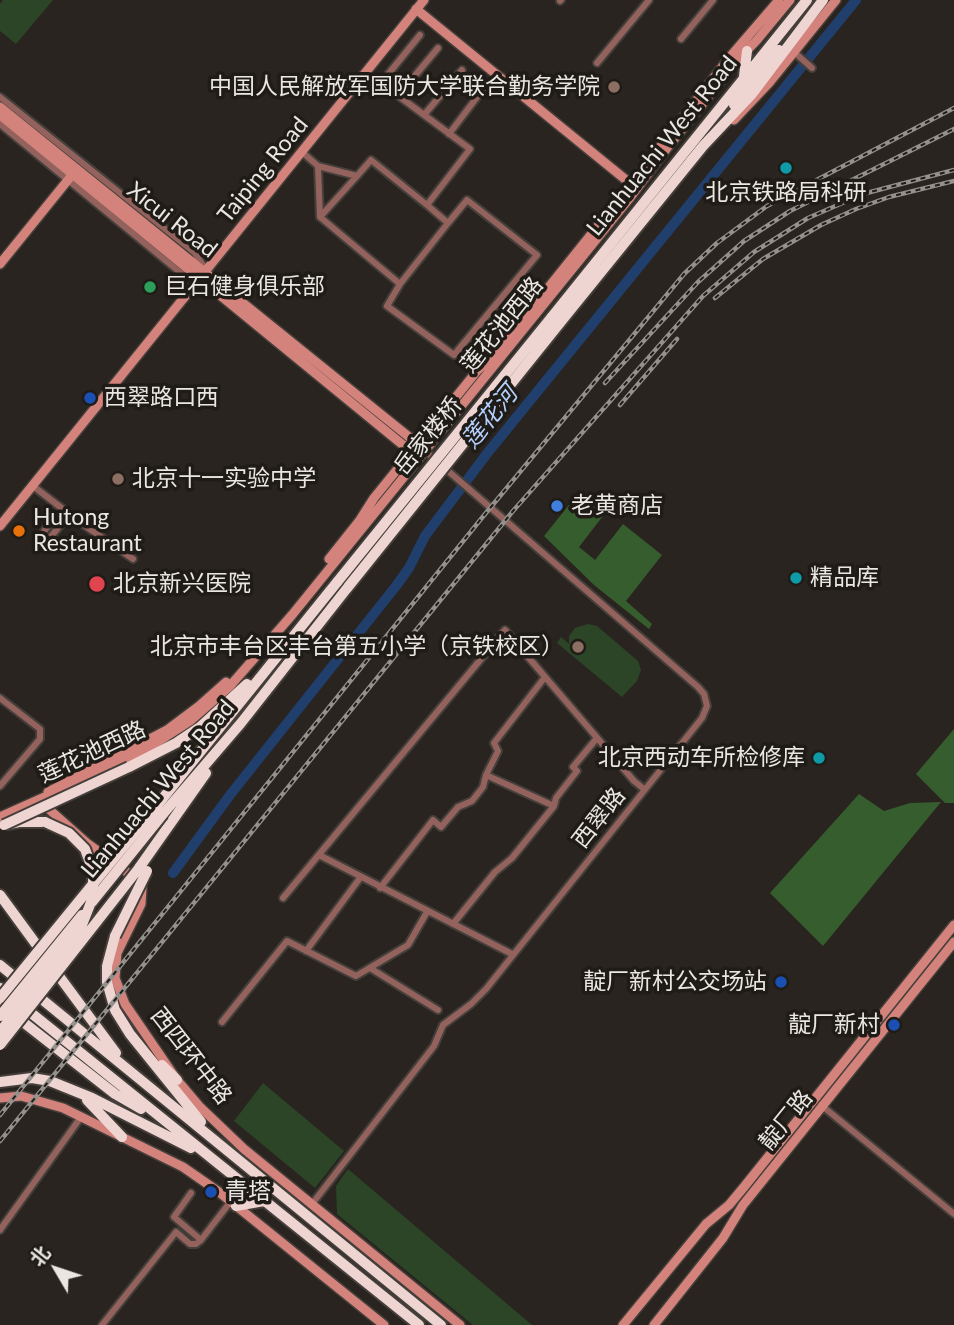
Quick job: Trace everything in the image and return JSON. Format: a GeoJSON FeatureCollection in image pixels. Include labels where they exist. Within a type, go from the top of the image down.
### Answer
{"type":"FeatureCollection","features":[{"type":"Feature","properties":{"kind":"highway","name":"Lianhuachi West Road"},"geometry":{"type":"LineString","coordinates":[[555,321],[743,78],[807,0]]}},
{"type":"Feature","properties":{"kind":"highway","name":"Lianhuachi West Road"},"geometry":{"type":"LineString","coordinates":[[555,321],[703,146],[752,94],[823,0]]}},
{"type":"Feature","properties":{"kind":"highway"},"geometry":{"type":"LineString","coordinates":[[743,78],[744,48]]}},
{"type":"Feature","properties":{"kind":"highway","name":"岳家楼桥"},"geometry":{"type":"LineString","coordinates":[[343,584],[555,321]]}},
{"type":"Feature","properties":{"kind":"highway","name":"Lianhuachi West Road"},"geometry":{"type":"LineString","coordinates":[[0,1016],[280,653],[343,584]]}},
{"type":"Feature","properties":{"kind":"highway","name":"Lianhuachi West Road"},"geometry":{"type":"LineString","coordinates":[[0,1001],[159,811],[241,723],[343,584]]}},
{"type":"Feature","properties":{"kind":"highway"},"geometry":{"type":"LineString","coordinates":[[1,823],[129,767],[176,743],[200,727],[280,653]]}},
{"type":"Feature","properties":{"kind":"highway"},"geometry":{"type":"LineString","coordinates":[[221,1145],[130,1034],[115,1010],[107,982],[107,966],[115,936],[143,870],[166,831],[241,723]]}},
{"type":"Feature","properties":{"kind":"highway"},"geometry":{"type":"LineString","coordinates":[[0,1032],[82,925],[89,910],[94,883],[90,859],[85,849],[69,832],[44,822],[1,823]]}},
{"type":"Feature","properties":{"kind":"highway"},"geometry":{"type":"LineString","coordinates":[[0,1045],[143,870]]}},
{"type":"Feature","properties":{"kind":"highway"},"geometry":{"type":"LineString","coordinates":[[0,895],[90,1020],[132,1072]]}},
{"type":"Feature","properties":{"kind":"highway"},"geometry":{"type":"LineString","coordinates":[[0,901],[13,912]]}},
{"type":"Feature","properties":{"kind":"highway","name":"西四环中路"},"geometry":{"type":"LineString","coordinates":[[2,966],[441,1325]]}},
{"type":"Feature","properties":{"kind":"highway"},"geometry":{"type":"LineString","coordinates":[[0,988],[416,1324]]}},
{"type":"Feature","properties":{"kind":"highway"},"geometry":{"type":"LineString","coordinates":[[0,1001],[115,1094],[172,1127]]}},
{"type":"Feature","properties":{"kind":"highway"},"geometry":{"type":"LineString","coordinates":[[130,1034],[177,1080]]}},
{"type":"Feature","properties":{"kind":"highway"},"geometry":{"type":"LineString","coordinates":[[0,1082],[32,1078],[50,1081],[211,1158]]}},
{"type":"Feature","properties":{"kind":"highway"},"geometry":{"type":"LineString","coordinates":[[71,1089],[89,1102],[122,1137]]}},
{"type":"Feature","properties":{"kind":"highway"},"geometry":{"type":"LineString","coordinates":[[234,1204],[264,1201]]}},
{"type":"Feature","properties":{"kind":"highway"},"geometry":{"type":"LineString","coordinates":[[423,1310],[449,1325]]}},
{"type":"Feature","properties":{"kind":"street","name":"Taiping Road"},"geometry":{"type":"LineString","coordinates":[[0,526],[424,0]]}},
{"type":"Feature","properties":{"kind":"street"},"geometry":{"type":"LineString","coordinates":[[597,63],[649,0]]}},
{"type":"Feature","properties":{"kind":"street"},"geometry":{"type":"LineString","coordinates":[[681,39],[713,0]]}},
{"type":"Feature","properties":{"kind":"street","name":"莲花池西路"},"geometry":{"type":"LineString","coordinates":[[38,800],[52,788],[167,730],[226,681],[287,613],[420,447],[629,199],[779,0]]}},
{"type":"Feature","properties":{"kind":"street","name":"莲花池西路"},"geometry":{"type":"LineString","coordinates":[[420,447],[477,371],[495,354],[631,184],[744,48],[790,0]]}},
{"type":"Feature","properties":{"kind":"street"},"geometry":{"type":"LineString","coordinates":[[703,146],[745,109],[769,83],[836,0]]}},
{"type":"Feature","properties":{"kind":"street"},"geometry":{"type":"LineString","coordinates":[[416,9],[631,184]]}},
{"type":"Feature","properties":{"kind":"street"},"geometry":{"type":"LineString","coordinates":[[420,35],[381,83],[470,149],[427,205]]}},
{"type":"Feature","properties":{"kind":"street"},"geometry":{"type":"LineString","coordinates":[[398,96],[438,48]]}},
{"type":"Feature","properties":{"kind":"street"},"geometry":{"type":"LineString","coordinates":[[794,52],[812,68]]}},
{"type":"Feature","properties":{"kind":"street"},"geometry":{"type":"LineString","coordinates":[[424,115],[462,70]]}},
{"type":"Feature","properties":{"kind":"street"},"geometry":{"type":"LineString","coordinates":[[449,134],[484,88]]}},
{"type":"Feature","properties":{"kind":"street"},"geometry":{"type":"LineString","coordinates":[[0,97],[195,253],[206,271]]}},
{"type":"Feature","properties":{"kind":"street","name":"Xicui Road"},"geometry":{"type":"LineString","coordinates":[[0,107],[206,271],[420,447]]}},
{"type":"Feature","properties":{"kind":"street","name":"Xicui Road"},"geometry":{"type":"LineString","coordinates":[[0,115],[70,177],[403,445],[420,447]]}},
{"type":"Feature","properties":{"kind":"street"},"geometry":{"type":"LineString","coordinates":[[0,124],[70,177],[0,264]]}},
{"type":"Feature","properties":{"kind":"street"},"geometry":{"type":"LineString","coordinates":[[302,152],[318,166],[357,176]]}},
{"type":"Feature","properties":{"kind":"street"},"geometry":{"type":"LineString","coordinates":[[320,217],[371,160],[448,223]]}},
{"type":"Feature","properties":{"kind":"street"},"geometry":{"type":"LineString","coordinates":[[318,166],[320,217],[400,284]]}},
{"type":"Feature","properties":{"kind":"street"},"geometry":{"type":"LineString","coordinates":[[467,200],[537,255],[454,355],[387,306],[400,284],[467,200]]}},
{"type":"Feature","properties":{"kind":"street","name":"西翠路"},"geometry":{"type":"LineString","coordinates":[[313,1204],[434,1046],[443,1025],[486,989],[702,718],[707,706],[704,694],[420,447]]}},
{"type":"Feature","properties":{"kind":"street"},"geometry":{"type":"LineString","coordinates":[[33,485],[62,513],[133,559]]}},
{"type":"Feature","properties":{"kind":"street"},"geometry":{"type":"LineString","coordinates":[[283,898],[505,630],[634,781],[644,789]]}},
{"type":"Feature","properties":{"kind":"street"},"geometry":{"type":"LineString","coordinates":[[380,888],[433,820],[441,827],[458,807],[472,801],[483,787],[498,751],[494,743],[545,677]]}},
{"type":"Feature","properties":{"kind":"street"},"geometry":{"type":"LineString","coordinates":[[0,698],[40,729],[40,739],[0,786]]}},
{"type":"Feature","properties":{"kind":"street"},"geometry":{"type":"LineString","coordinates":[[453,925],[495,872],[512,858],[554,806],[556,799],[577,771],[573,767],[597,738]]}},
{"type":"Feature","properties":{"kind":"street"},"geometry":{"type":"LineString","coordinates":[[486,775],[554,806]]}},
{"type":"Feature","properties":{"kind":"street"},"geometry":{"type":"LineString","coordinates":[[1,823],[38,800]]}},
{"type":"Feature","properties":{"kind":"street","name":"西四环中路"},"geometry":{"type":"LineString","coordinates":[[38,800],[88,844],[135,878],[142,888],[141,904],[117,953],[115,978],[125,1004],[177,1080],[219,1126],[460,1325]]}},
{"type":"Feature","properties":{"kind":"street"},"geometry":{"type":"LineString","coordinates":[[319,855],[512,954]]}},
{"type":"Feature","properties":{"kind":"street"},"geometry":{"type":"LineString","coordinates":[[306,951],[360,878]]}},
{"type":"Feature","properties":{"kind":"street"},"geometry":{"type":"LineString","coordinates":[[222,1022],[287,941],[355,976],[408,945],[427,912]]}},
{"type":"Feature","properties":{"kind":"street"},"geometry":{"type":"LineString","coordinates":[[623,1325],[706,1224],[729,1205],[818,1103],[954,925]]}},
{"type":"Feature","properties":{"kind":"street","name":"靛厂路"},"geometry":{"type":"LineString","coordinates":[[654,1325],[723,1238],[743,1205],[818,1103],[954,943]]}},
{"type":"Feature","properties":{"kind":"street"},"geometry":{"type":"LineString","coordinates":[[370,968],[438,1010]]}},
{"type":"Feature","properties":{"kind":"street"},"geometry":{"type":"LineString","coordinates":[[0,1098],[21,1096],[46,1101],[183,1167],[234,1204],[384,1325]]}},
{"type":"Feature","properties":{"kind":"street"},"geometry":{"type":"LineString","coordinates":[[818,1103],[954,1213]]}},
{"type":"Feature","properties":{"kind":"street"},"geometry":{"type":"LineString","coordinates":[[0,1230],[81,1117]]}},
{"type":"Feature","properties":{"kind":"street"},"geometry":{"type":"LineString","coordinates":[[191,1193],[174,1217],[201,1240]]}},
{"type":"Feature","properties":{"kind":"street"},"geometry":{"type":"LineString","coordinates":[[102,1325],[176,1232],[190,1244],[196,1244],[234,1204]]}},
{"type":"Feature","properties":{"kind":"green space"},"geometry":{"type":"Polygon","coordinates":[[[3,0],[53,0],[16,44],[0,31],[0,4],[3,0]]]}},
{"type":"Feature","properties":{"kind":"green space"},"geometry":{"type":"Polygon","coordinates":[[[581,490],[606,512],[579,547],[595,560],[623,524],[662,555],[626,601],[652,624],[649,629],[594,585],[544,536],[581,490]]]}},
{"type":"Feature","properties":{"kind":"green space"},"geometry":{"type":"Polygon","coordinates":[[[588,624],[597,626],[638,661],[641,670],[637,681],[622,697],[557,643],[561,637],[569,644],[569,636],[575,628],[588,624]]]}},
{"type":"Feature","properties":{"kind":"green space"},"geometry":{"type":"Polygon","coordinates":[[[954,729],[954,803],[945,803],[916,774],[954,729]]]}},
{"type":"Feature","properties":{"kind":"green space"},"geometry":{"type":"Polygon","coordinates":[[[859,794],[884,811],[910,803],[941,802],[823,946],[770,893],[859,794]]]}},
{"type":"Feature","properties":{"kind":"green space"},"geometry":{"type":"Polygon","coordinates":[[[263,1083],[344,1151],[315,1188],[234,1121],[263,1083]]]}},
{"type":"Feature","properties":{"kind":"green space"},"geometry":{"type":"Polygon","coordinates":[[[348,1169],[532,1325],[473,1325],[337,1214],[336,1186],[348,1169]]]}},
{"type":"Feature","properties":{"kind":"waterway","name":"莲花河"},"geometry":{"type":"LineString","coordinates":[[173,873],[230,795],[396,586],[409,568],[425,536],[489,451],[856,0]]}},
{"type":"Feature","properties":{"kind":"railway"},"geometry":{"type":"LineString","coordinates":[[0,1115],[481,519],[684,274],[717,243],[767,206],[954,108]]}},
{"type":"Feature","properties":{"kind":"railway"},"geometry":{"type":"LineString","coordinates":[[605,383],[698,282],[744,241],[790,211],[954,129]]}},
{"type":"Feature","properties":{"kind":"railway"},"geometry":{"type":"LineString","coordinates":[[0,1141],[513,511],[703,296],[754,252],[808,218],[863,194],[954,170]]}},
{"type":"Feature","properties":{"kind":"railway"},"geometry":{"type":"LineString","coordinates":[[715,298],[763,259],[821,225],[889,197],[954,181]]}},
{"type":"Feature","properties":{"kind":"railway"},"geometry":{"type":"LineString","coordinates":[[620,405],[677,339]]}},
{"type":"Feature","properties":{"kind":"place","name":"中国人民解放军国防大学联合勤务学院"},"geometry":{"type":"Point","coordinates":[614,87]}},
{"type":"Feature","properties":{"kind":"place","name":"北京铁路局科研"},"geometry":{"type":"Point","coordinates":[786,168]}},
{"type":"Feature","properties":{"kind":"place","name":"巨石健身俱乐部"},"geometry":{"type":"Point","coordinates":[150,287]}},
{"type":"Feature","properties":{"kind":"place","name":"西翠路口西"},"geometry":{"type":"Point","coordinates":[90,398]}},
{"type":"Feature","properties":{"kind":"place","name":"北京十一实验中学"},"geometry":{"type":"Point","coordinates":[118,479]}},
{"type":"Feature","properties":{"kind":"place","name":"老黄商店"},"geometry":{"type":"Point","coordinates":[557,506]}},
{"type":"Feature","properties":{"kind":"place","name":"Hutong Restaurant"},"geometry":{"type":"Point","coordinates":[19,531]}},
{"type":"Feature","properties":{"kind":"place","name":"精品库"},"geometry":{"type":"Point","coordinates":[796,578]}},
{"type":"Feature","properties":{"kind":"place","name":"北京新兴医院"},"geometry":{"type":"Point","coordinates":[97,584]}},
{"type":"Feature","properties":{"kind":"place","name":"北京市丰台区丰台第五小学（京铁校区）"},"geometry":{"type":"Point","coordinates":[578,647]}},
{"type":"Feature","properties":{"kind":"place","name":"北京西动车所检修库"},"geometry":{"type":"Point","coordinates":[819,758]}},
{"type":"Feature","properties":{"kind":"place","name":"靛厂新村公交场站"},"geometry":{"type":"Point","coordinates":[781,982]}},
{"type":"Feature","properties":{"kind":"place","name":"靛厂新村"},"geometry":{"type":"Point","coordinates":[894,1025]}},
{"type":"Feature","properties":{"kind":"place","name":"青塔"},"geometry":{"type":"Point","coordinates":[211,1192]}}]}
